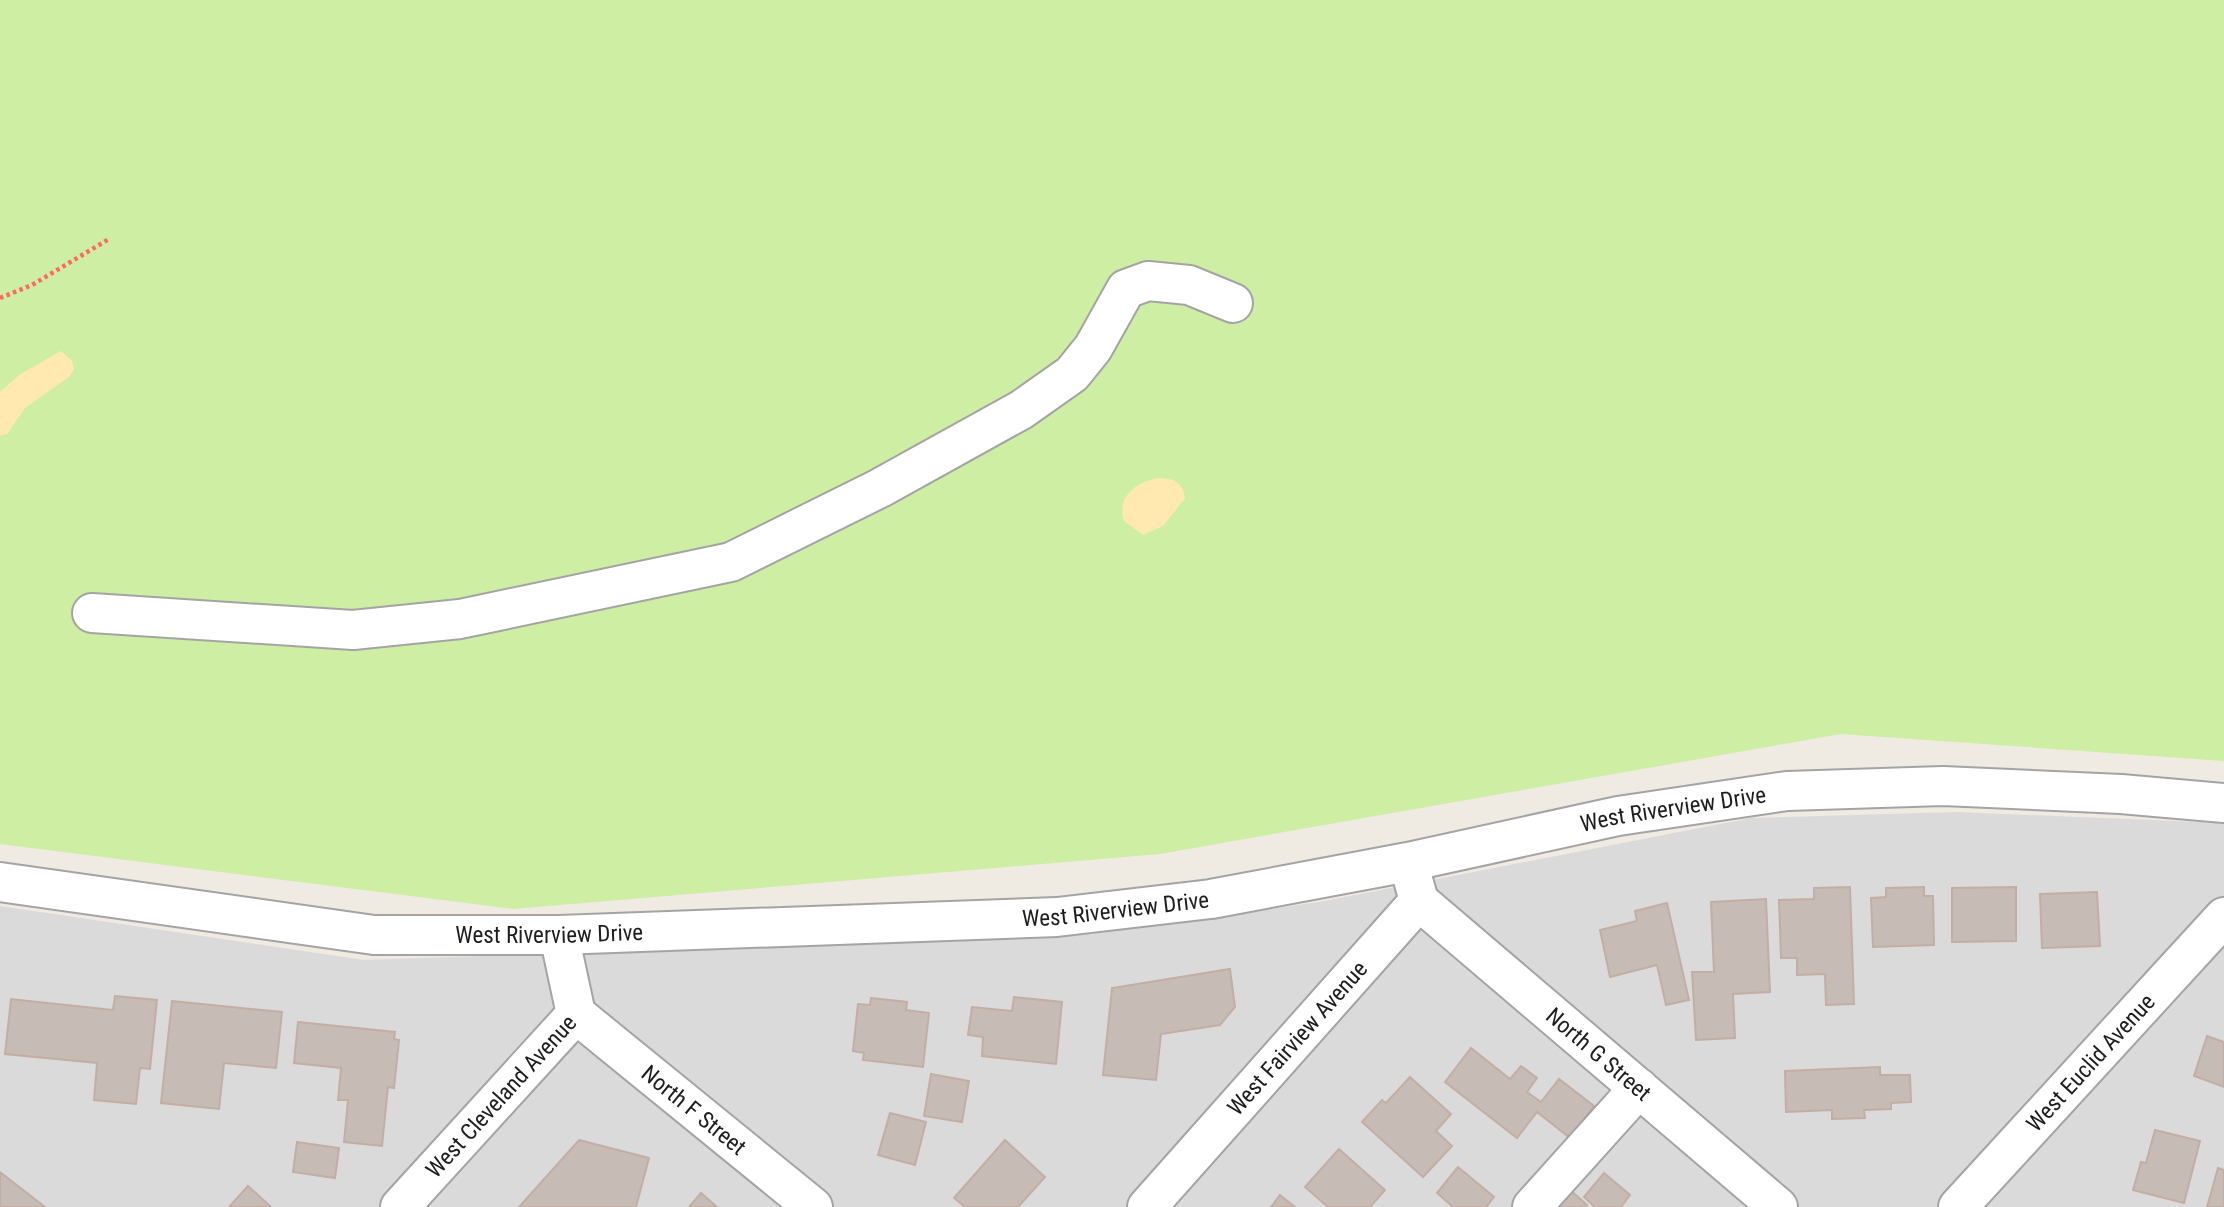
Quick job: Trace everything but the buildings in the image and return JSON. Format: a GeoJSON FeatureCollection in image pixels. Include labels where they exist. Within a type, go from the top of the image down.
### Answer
{"type":"FeatureCollection","features":[{"type":"Feature","properties":{"kind":"street"},"geometry":{"type":"LineString","coordinates":[[92,613],[354,630],[460,620],[731,562],[880,488],[1021,410],[1072,374],[1093,348],[1126,289],[1148,281],[1189,285],[1233,303]]}},
{"type":"Feature","properties":{"kind":"street","name":"West Riverview Drive"},"geometry":{"type":"LineString","coordinates":[[0,882],[374,935],[559,935],[1057,916],[1211,899],[1408,862],[1618,816],[1787,791],[1943,786],[2121,794],[2224,803]]}},
{"type":"Feature","properties":{"kind":"street"},"geometry":{"type":"LineString","coordinates":[[1408,862],[1419,901]]}},
{"type":"Feature","properties":{"kind":"street","name":"North G Street"},"geometry":{"type":"LineString","coordinates":[[1419,901],[1778,1207]]}},
{"type":"Feature","properties":{"kind":"street","name":"West Fairview Avenue"},"geometry":{"type":"LineString","coordinates":[[1147,1207],[1419,901]]}},
{"type":"Feature","properties":{"kind":"street","name":"West Euclid Avenue"},"geometry":{"type":"LineString","coordinates":[[1958,1207],[2224,917]]}},
{"type":"Feature","properties":{"kind":"street","name":"West Cleveland Avenue"},"geometry":{"type":"LineString","coordinates":[[400,1207],[576,1014],[559,935]]}},
{"type":"Feature","properties":{"kind":"street","name":"North F Street"},"geometry":{"type":"LineString","coordinates":[[576,1014],[791,1201]]}},
{"type":"Feature","properties":{"kind":"street"},"geometry":{"type":"LineString","coordinates":[[1532,1207],[1639,1088]]}},
{"type":"Feature","properties":{"kind":"path"},"geometry":{"type":"LineString","coordinates":[[0,298],[32,285],[110,239]]}},
{"type":"Feature","properties":{"kind":"shaded area"},"geometry":{"type":"Polygon","coordinates":[[[1956,812],[2224,823],[2224,1207],[0,1207],[0,906],[364,960],[1087,935],[1319,902],[1751,818],[1956,812]]]}},
{"type":"Feature","properties":{"kind":"green space"},"geometry":{"type":"Polygon","coordinates":[[[0,0],[2224,0],[2224,761],[1841,734],[1160,854],[513,909],[0,844],[0,0]]]}},
{"type":"Feature","properties":{"kind":"sand"},"geometry":{"type":"Polygon","coordinates":[[[61,351],[72,361],[74,369],[69,377],[25,408],[7,434],[0,436],[0,392],[19,375],[61,351]]]}},
{"type":"Feature","properties":{"kind":"sand"},"geometry":{"type":"Polygon","coordinates":[[[1160,478],[1177,483],[1185,498],[1163,526],[1143,535],[1124,521],[1123,504],[1137,486],[1160,478]]]}}]}
